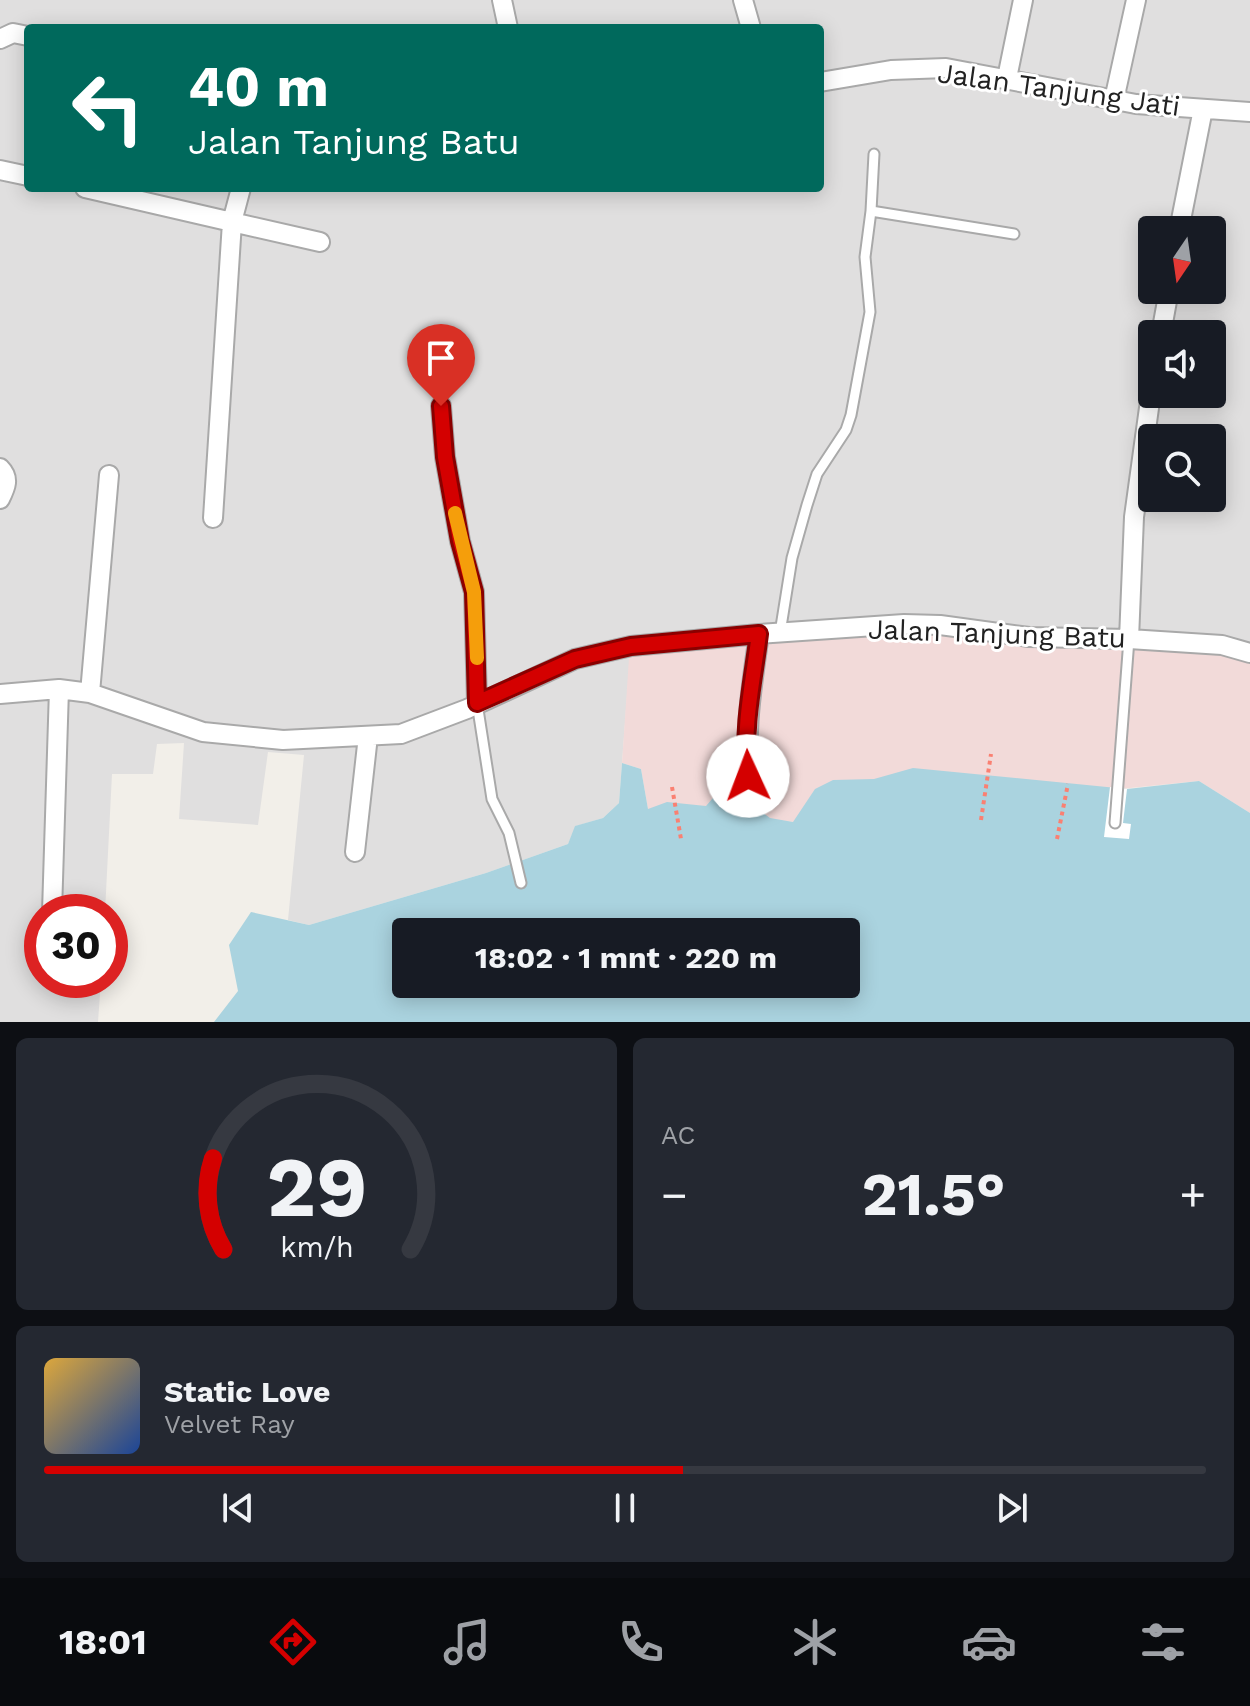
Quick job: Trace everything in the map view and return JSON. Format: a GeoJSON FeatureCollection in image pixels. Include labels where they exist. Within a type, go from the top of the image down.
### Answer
{"type":"FeatureCollection","features":[{"type":"Feature","properties":{"kind":"street"},"geometry":{"type":"LineString","coordinates":[[502,0],[507,24]]}},
{"type":"Feature","properties":{"kind":"street"},"geometry":{"type":"LineString","coordinates":[[743,0],[750,24]]}},
{"type":"Feature","properties":{"kind":"street"},"geometry":{"type":"LineString","coordinates":[[1007,78],[1023,0]]}},
{"type":"Feature","properties":{"kind":"street"},"geometry":{"type":"LineString","coordinates":[[1114,100],[1136,0]]}},
{"type":"Feature","properties":{"kind":"street"},"geometry":{"type":"LineString","coordinates":[[0,39],[13,33],[24,35]]}},
{"type":"Feature","properties":{"kind":"street","name":"Jalan Tanjung Jati"},"geometry":{"type":"LineString","coordinates":[[824,81],[891,70],[946,68],[1136,104],[1250,112]]}},
{"type":"Feature","properties":{"kind":"street"},"geometry":{"type":"LineString","coordinates":[[1182,216],[1203,109]]}},
{"type":"Feature","properties":{"kind":"street"},"geometry":{"type":"LineString","coordinates":[[0,170],[24,175]]}},
{"type":"Feature","properties":{"kind":"street"},"geometry":{"type":"LineString","coordinates":[[102,192],[320,242]]}},
{"type":"Feature","properties":{"kind":"street"},"geometry":{"type":"LineString","coordinates":[[213,518],[232,222],[240,192]]}},
{"type":"Feature","properties":{"kind":"street"},"geometry":{"type":"LineString","coordinates":[[441,406],[445,457],[460,541],[474,592],[477,703]]}},
{"type":"Feature","properties":{"kind":"street"},"geometry":{"type":"LineString","coordinates":[[1129,639],[1134,517],[1149,408]]}},
{"type":"Feature","properties":{"kind":"street"},"geometry":{"type":"LineString","coordinates":[[0,468],[7,477],[0,499]]}},
{"type":"Feature","properties":{"kind":"street"},"geometry":{"type":"LineString","coordinates":[[90,693],[109,475]]}},
{"type":"Feature","properties":{"kind":"street","name":"Jalan Tanjung Batu"},"geometry":{"type":"LineString","coordinates":[[0,694],[59,689],[90,693],[203,732],[283,740],[401,734],[575,659],[631,646],[759,634],[904,624],[940,625],[1029,637],[1222,645],[1250,653]]}},
{"type":"Feature","properties":{"kind":"street"},"geometry":{"type":"LineString","coordinates":[[751,795],[746,758],[747,717],[759,634]]}},
{"type":"Feature","properties":{"kind":"street"},"geometry":{"type":"LineString","coordinates":[[53,894],[59,689]]}},
{"type":"Feature","properties":{"kind":"street"},"geometry":{"type":"LineString","coordinates":[[355,852],[368,736]]}},
{"type":"Feature","properties":{"kind":"lane"},"geometry":{"type":"LineString","coordinates":[[780,633],[792,558],[817,474],[846,430],[851,415],[870,312],[865,257],[874,154]]}},
{"type":"Feature","properties":{"kind":"lane"},"geometry":{"type":"LineString","coordinates":[[871,211],[1014,234]]}},
{"type":"Feature","properties":{"kind":"lane"},"geometry":{"type":"LineString","coordinates":[[1115,823],[1129,639]]}},
{"type":"Feature","properties":{"kind":"lane"},"geometry":{"type":"LineString","coordinates":[[477,703],[492,799],[509,833],[521,883]]}},
{"type":"Feature","properties":{"kind":"path"},"geometry":{"type":"LineString","coordinates":[[981,820],[991,754]]}},
{"type":"Feature","properties":{"kind":"path"},"geometry":{"type":"LineString","coordinates":[[1057,839],[1068,784]]}},
{"type":"Feature","properties":{"kind":"path"},"geometry":{"type":"LineString","coordinates":[[672,787],[681,839]]}},
{"type":"Feature","properties":{"kind":"shaded area"},"geometry":{"type":"Polygon","coordinates":[[[0,0],[1250,0],[1250,664],[1223,653],[631,643],[619,803],[603,818],[576,826],[568,844],[486,873],[309,925],[288,920],[304,755],[268,752],[258,825],[179,819],[184,743],[157,744],[153,774],[112,774],[106,894],[24,894],[24,998],[100,998],[98,1022],[0,1022],[0,0]]]}},
{"type":"Feature","properties":{"kind":"shaded area"},"geometry":{"type":"Polygon","coordinates":[[[866,627],[1223,653],[1250,664],[1250,813],[1199,781],[794,822],[648,809],[641,769],[622,763],[630,643],[866,627]]]}},
{"type":"Feature","properties":{"kind":"water"},"geometry":{"type":"Polygon","coordinates":[[[622,763],[641,769],[648,809],[667,802],[706,806],[719,791],[738,794],[770,818],[793,822],[815,789],[833,780],[874,779],[913,768],[1127,789],[1199,781],[1250,813],[1250,1022],[214,1022],[238,991],[229,945],[251,912],[309,925],[486,873],[568,844],[575,826],[603,818],[619,803],[622,763]]]}},
{"type":"Feature","properties":{"kind":"pier"},"geometry":{"type":"Polygon","coordinates":[[[1110,787],[1127,789],[1123,823],[1131,824],[1129,839],[1104,837],[1110,787]]]}},
{"type":"Feature","properties":{"kind":"slow traffic"},"geometry":{"type":"LineString","coordinates":[[455,513],[474,592],[477,658]]}},
{"type":"Feature","properties":{"kind":"route"},"geometry":{"type":"LineString","coordinates":[[441,406],[445,457],[460,541],[474,592],[477,703],[575,659],[631,646],[759,634],[747,717],[748,776]]}}]}
